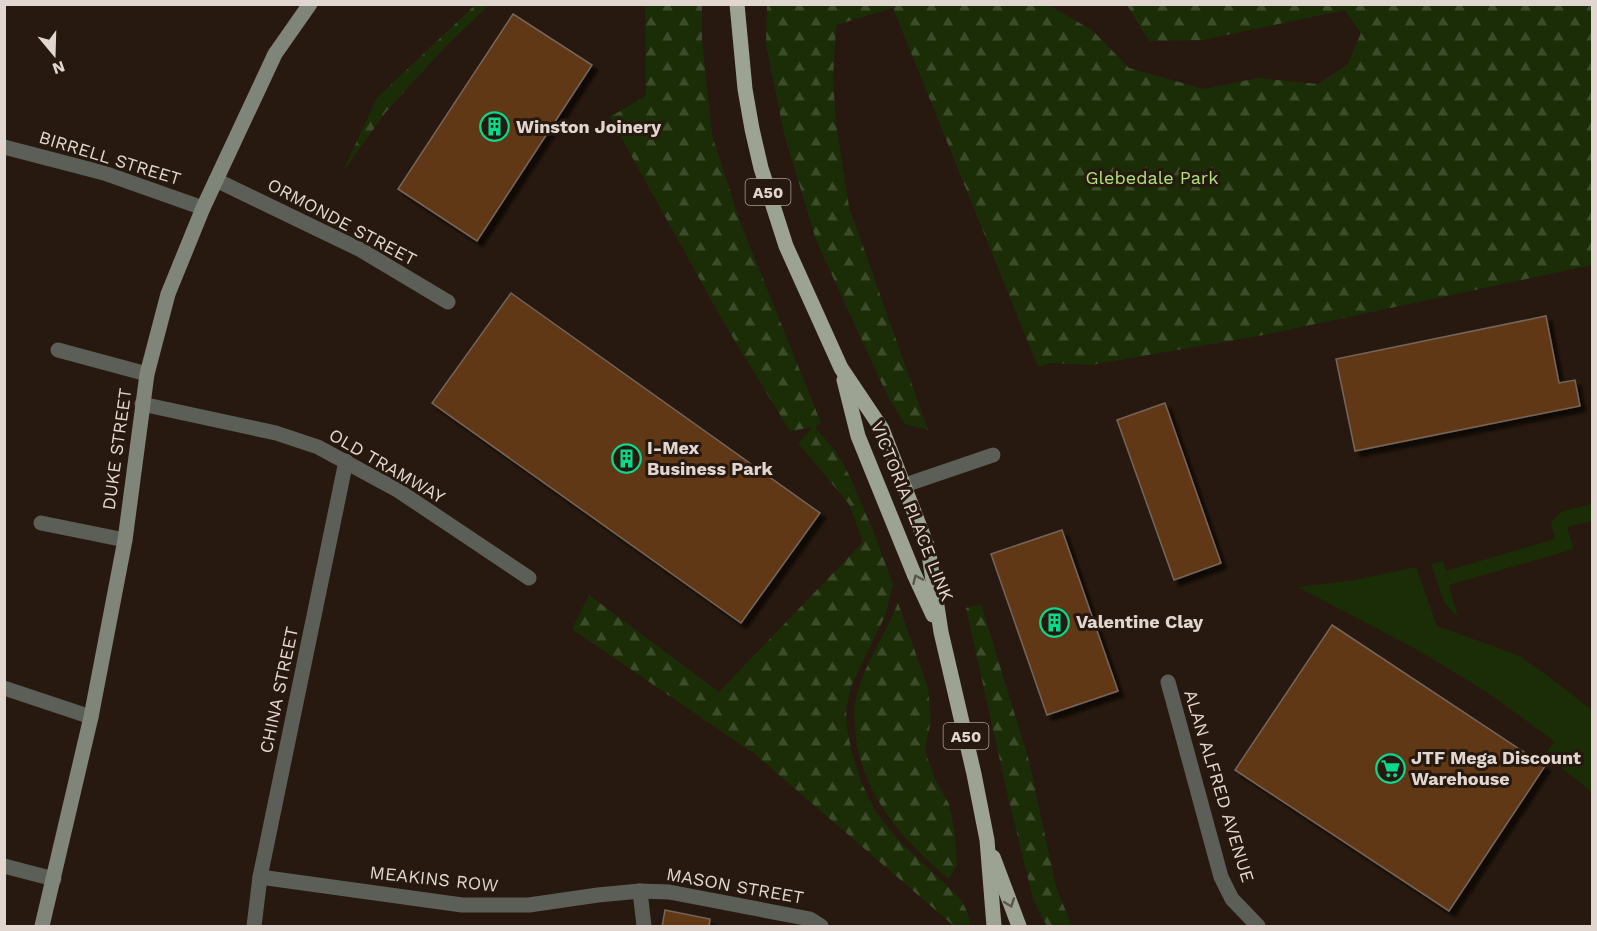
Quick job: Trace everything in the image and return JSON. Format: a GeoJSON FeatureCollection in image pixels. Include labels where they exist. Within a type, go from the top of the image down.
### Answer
{"type":"FeatureCollection","features":[{"type":"Feature","properties":{"kind":"main road","name":"VICTORIA PLACE LINK"},"geometry":{"type":"LineString","coordinates":[[736,4],[745,89],[761,168],[786,246],[841,368],[882,429],[928,548],[941,632],[987,840],[994,927]]}},
{"type":"Feature","properties":{"kind":"main road","name":"VICTORIA PLACE LINK"},"geometry":{"type":"LineString","coordinates":[[841,368],[858,436],[914,574],[941,632]]}},
{"type":"Feature","properties":{"kind":"main road","name":"VICTORIA PLACE LINK"},"geometry":{"type":"LineString","coordinates":[[987,840],[1018,927]]}},
{"type":"Feature","properties":{"kind":"street","name":"DUKE STREET"},"geometry":{"type":"LineString","coordinates":[[42,927],[91,717],[124,540],[147,374],[168,294],[203,208],[274,54],[310,4]]}},
{"type":"Feature","properties":{"kind":"street","name":"BIRRELL STREET"},"geometry":{"type":"LineString","coordinates":[[4,147],[104,173],[203,208]]}},
{"type":"Feature","properties":{"kind":"street","name":"ORMONDE STREET"},"geometry":{"type":"LineString","coordinates":[[216,180],[361,250],[448,303]]}},
{"type":"Feature","properties":{"kind":"street"},"geometry":{"type":"LineString","coordinates":[[58,350],[147,374]]}},
{"type":"Feature","properties":{"kind":"street","name":"OLD TRAMWAY"},"geometry":{"type":"LineString","coordinates":[[142,404],[276,433],[318,447],[399,491],[529,578]]}},
{"type":"Feature","properties":{"kind":"street"},"geometry":{"type":"LineString","coordinates":[[905,485],[993,454]]}},
{"type":"Feature","properties":{"kind":"street","name":"CHINA STREET"},"geometry":{"type":"LineString","coordinates":[[254,927],[260,877],[346,461]]}},
{"type":"Feature","properties":{"kind":"street"},"geometry":{"type":"LineString","coordinates":[[41,523],[124,540]]}},
{"type":"Feature","properties":{"kind":"street","name":"ALAN ALFRED AVENUE"},"geometry":{"type":"LineString","coordinates":[[1168,682],[1221,877],[1232,899],[1258,927]]}},
{"type":"Feature","properties":{"kind":"street"},"geometry":{"type":"LineString","coordinates":[[4,688],[91,717]]}},
{"type":"Feature","properties":{"kind":"street"},"geometry":{"type":"LineString","coordinates":[[4,866],[54,879]]}},
{"type":"Feature","properties":{"kind":"street","name":"MEAKINS ROW"},"geometry":{"type":"LineString","coordinates":[[260,877],[462,905],[529,905],[640,891]]}},
{"type":"Feature","properties":{"kind":"street"},"geometry":{"type":"LineString","coordinates":[[640,891],[644,927]]}},
{"type":"Feature","properties":{"kind":"street","name":"MASON STREET"},"geometry":{"type":"LineString","coordinates":[[640,891],[669,891],[810,919],[820,927]]}},
{"type":"Feature","properties":{"kind":"green space"},"geometry":{"type":"Polygon","coordinates":[[[475,5],[489,5],[446,46],[385,113],[342,173],[377,98],[475,5]]]}},
{"type":"Feature","properties":{"kind":"green space"},"geometry":{"type":"Polygon","coordinates":[[[645,5],[702,5],[702,40],[712,135],[740,222],[821,423],[815,427],[837,453],[848,473],[893,584],[885,616],[851,686],[846,709],[847,729],[861,782],[876,812],[897,839],[957,895],[968,914],[970,926],[954,926],[756,755],[572,629],[589,595],[719,692],[863,542],[849,504],[798,443],[813,427],[790,431],[724,323],[610,117],[646,96],[645,5]]]}},
{"type":"Feature","properties":{"kind":"green space","name":"Glebedale Park"},"geometry":{"type":"Polygon","coordinates":[[[767,5],[1049,5],[1093,31],[1129,68],[1204,89],[1258,78],[1318,84],[1348,64],[1361,33],[1345,10],[1203,40],[1149,41],[1127,5],[1592,5],[1592,265],[1269,334],[1091,365],[1052,363],[1038,367],[893,8],[836,25],[833,79],[836,123],[849,207],[928,430],[905,424],[888,397],[816,240],[784,133],[766,45],[767,5]]]}},
{"type":"Feature","properties":{"kind":"green space"},"geometry":{"type":"Polygon","coordinates":[[[1592,504],[1592,521],[1567,527],[1574,549],[1449,585],[1458,618],[1444,602],[1431,564],[1443,561],[1446,571],[1555,539],[1551,521],[1563,511],[1592,504]]]}},
{"type":"Feature","properties":{"kind":"green space"},"geometry":{"type":"Polygon","coordinates":[[[1416,567],[1437,626],[1518,655],[1592,710],[1592,792],[1545,755],[1554,741],[1487,692],[1414,648],[1298,587],[1355,580],[1416,567]]]}},
{"type":"Feature","properties":{"kind":"green space"},"geometry":{"type":"Polygon","coordinates":[[[898,603],[928,688],[931,719],[925,751],[936,781],[949,804],[955,834],[957,865],[949,879],[915,848],[886,812],[874,793],[858,751],[854,708],[858,692],[898,603]]]}},
{"type":"Feature","properties":{"kind":"green space"},"geometry":{"type":"Polygon","coordinates":[[[981,604],[1029,761],[1056,887],[1072,926],[1047,926],[1033,899],[966,608],[981,604]]]}},
{"type":"Feature","properties":{"kind":"building","name":"Winston Joinery"},"geometry":{"type":"Polygon","coordinates":[[[513,14],[592,65],[477,241],[398,189],[513,14]]]}},
{"type":"Feature","properties":{"kind":"building","name":"I-Mex Business Park"},"geometry":{"type":"Polygon","coordinates":[[[511,293],[820,513],[741,623],[432,403],[511,293]]]}},
{"type":"Feature","properties":{"kind":"building"},"geometry":{"type":"Polygon","coordinates":[[[1546,316],[1559,383],[1575,380],[1580,406],[1355,451],[1336,359],[1546,316]]]}},
{"type":"Feature","properties":{"kind":"building"},"geometry":{"type":"Polygon","coordinates":[[[1165,403],[1221,563],[1174,580],[1117,420],[1165,403]]]}},
{"type":"Feature","properties":{"kind":"building","name":"Valentine Clay"},"geometry":{"type":"Polygon","coordinates":[[[1062,530],[1118,691],[1047,715],[991,554],[1062,530]]]}},
{"type":"Feature","properties":{"kind":"building","name":"JTF Mega Discount Warehouse"},"geometry":{"type":"Polygon","coordinates":[[[1332,625],[1545,766],[1449,911],[1235,770],[1332,625]]]}},
{"type":"Feature","properties":{"kind":"building"},"geometry":{"type":"Polygon","coordinates":[[[665,910],[710,919],[709,927],[662,927],[665,910]]]}},
{"type":"Feature","properties":{"kind":"place","name":"Winston Joinery"},"geometry":{"type":"Point","coordinates":[495,127]}},
{"type":"Feature","properties":{"kind":"place","name":"I-Mex Business Park"},"geometry":{"type":"Point","coordinates":[626,458]}},
{"type":"Feature","properties":{"kind":"place","name":"Valentine Clay"},"geometry":{"type":"Point","coordinates":[1055,622]}},
{"type":"Feature","properties":{"kind":"place","name":"JTF Mega Discount Warehouse"},"geometry":{"type":"Point","coordinates":[1390,768]}}]}
